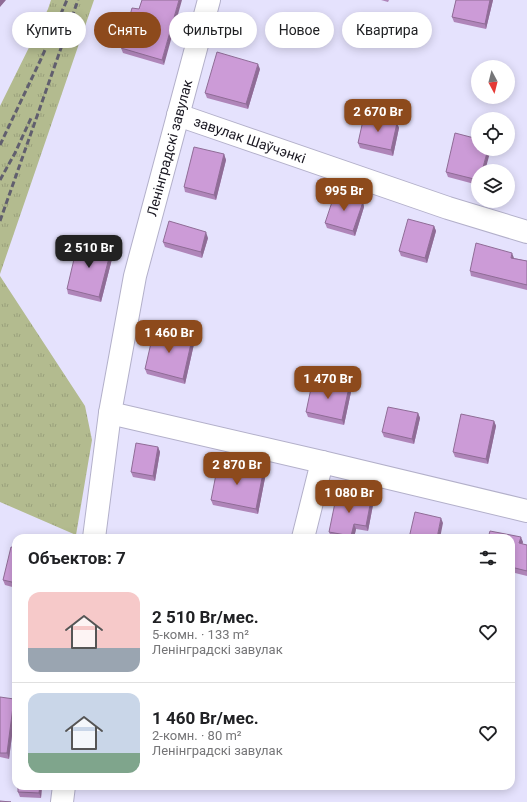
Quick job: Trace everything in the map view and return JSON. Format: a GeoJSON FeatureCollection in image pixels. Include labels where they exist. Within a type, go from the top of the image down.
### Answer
{"type":"FeatureCollection","features":[{"type":"Feature","properties":{"kind":"street","name":"Ленінградскі завулак"},"geometry":{"type":"LineString","coordinates":[[95,534],[110,413],[135,276],[209,0]]}},
{"type":"Feature","properties":{"kind":"street","name":"завулак Шаўчэнкі"},"geometry":{"type":"LineString","coordinates":[[178,115],[448,208],[527,232]]}},
{"type":"Feature","properties":{"kind":"street"},"geometry":{"type":"LineString","coordinates":[[110,413],[527,511]]}},
{"type":"Feature","properties":{"kind":"street"},"geometry":{"type":"LineString","coordinates":[[304,534],[322,462]]}},
{"type":"Feature","properties":{"kind":"street"},"geometry":{"type":"LineString","coordinates":[[62,802],[64,790]]}},
{"type":"Feature","properties":{"kind":"green space"},"geometry":{"type":"Polygon","coordinates":[[[51,0],[94,0],[86,23],[86,12],[47,12],[51,0]]]}},
{"type":"Feature","properties":{"kind":"green space"},"geometry":{"type":"Polygon","coordinates":[[[29,48],[78,48],[0,274],[0,106],[29,48]]]}},
{"type":"Feature","properties":{"kind":"green space"},"geometry":{"type":"Polygon","coordinates":[[[0,276],[85,406],[92,440],[76,534],[0,502],[0,276]]]}},
{"type":"Feature","properties":{"kind":"building"},"geometry":{"type":"Polygon","coordinates":[[[142,0],[179,0],[176,12],[169,12],[169,35],[162,60],[121,48],[161,48],[161,12],[131,12],[132,8],[139,9],[142,0]]]}},
{"type":"Feature","properties":{"kind":"building"},"geometry":{"type":"Polygon","coordinates":[[[456,0],[490,0],[485,24],[452,17],[456,0]]]}},
{"type":"Feature","properties":{"kind":"building"},"geometry":{"type":"Polygon","coordinates":[[[217,52],[258,64],[246,104],[205,93],[217,52]]]}},
{"type":"Feature","properties":{"kind":"building"},"geometry":{"type":"Polygon","coordinates":[[[364,116],[397,123],[391,150],[358,143],[364,116]]]}},
{"type":"Feature","properties":{"kind":"building"},"geometry":{"type":"Polygon","coordinates":[[[455,133],[471,137],[471,156],[486,156],[484,164],[471,164],[471,178],[446,172],[455,133]]]}},
{"type":"Feature","properties":{"kind":"building"},"geometry":{"type":"Polygon","coordinates":[[[194,147],[224,154],[214,195],[184,187],[194,147]]]}},
{"type":"Feature","properties":{"kind":"building"},"geometry":{"type":"Polygon","coordinates":[[[335,193],[363,202],[353,231],[325,223],[335,193]]]}},
{"type":"Feature","properties":{"kind":"building"},"geometry":{"type":"Polygon","coordinates":[[[408,219],[434,226],[425,258],[399,251],[408,219]]]}},
{"type":"Feature","properties":{"kind":"building"},"geometry":{"type":"Polygon","coordinates":[[[169,221],[206,232],[201,252],[163,242],[169,221]]]}},
{"type":"Feature","properties":{"kind":"building"},"geometry":{"type":"Polygon","coordinates":[[[78,242],[111,250],[99,297],[67,289],[78,242]]]}},
{"type":"Feature","properties":{"kind":"building"},"geometry":{"type":"Polygon","coordinates":[[[476,243],[512,253],[511,258],[527,261],[527,285],[470,271],[476,243]]]}},
{"type":"Feature","properties":{"kind":"building"},"geometry":{"type":"Polygon","coordinates":[[[154,330],[192,339],[183,379],[145,369],[154,330]]]}},
{"type":"Feature","properties":{"kind":"building"},"geometry":{"type":"Polygon","coordinates":[[[313,379],[349,387],[342,420],[306,412],[313,379]]]}},
{"type":"Feature","properties":{"kind":"building"},"geometry":{"type":"Polygon","coordinates":[[[388,407],[418,413],[412,439],[382,432],[388,407]]]}},
{"type":"Feature","properties":{"kind":"building"},"geometry":{"type":"Polygon","coordinates":[[[461,414],[494,421],[486,459],[453,452],[461,414]]]}},
{"type":"Feature","properties":{"kind":"building"},"geometry":{"type":"Polygon","coordinates":[[[136,443],[158,447],[153,476],[131,472],[136,443]]]}},
{"type":"Feature","properties":{"kind":"building"},"geometry":{"type":"Polygon","coordinates":[[[218,464],[263,473],[256,509],[211,500],[218,464]]]}},
{"type":"Feature","properties":{"kind":"building"},"geometry":{"type":"Polygon","coordinates":[[[337,493],[371,500],[366,526],[354,524],[352,534],[329,532],[337,493]]]}},
{"type":"Feature","properties":{"kind":"building"},"geometry":{"type":"Polygon","coordinates":[[[415,512],[441,518],[438,534],[410,534],[415,512]]]}},
{"type":"Feature","properties":{"kind":"building"},"geometry":{"type":"Polygon","coordinates":[[[490,531],[506,534],[489,534],[490,531]]]}},
{"type":"Feature","properties":{"kind":"building"},"geometry":{"type":"Polygon","coordinates":[[[515,536],[521,537],[519,543],[527,545],[527,571],[515,568],[515,536]]]}},
{"type":"Feature","properties":{"kind":"building"},"geometry":{"type":"Polygon","coordinates":[[[11,547],[12,547],[12,582],[3,580],[11,547]]]}},
{"type":"Feature","properties":{"kind":"building"},"geometry":{"type":"Polygon","coordinates":[[[0,697],[12,699],[12,714],[7,753],[0,753],[0,697]]]}},
{"type":"Feature","properties":{"kind":"building"},"geometry":{"type":"Polygon","coordinates":[[[18,790],[39,790],[39,793],[18,792],[18,790]]]}},
{"type":"Feature","properties":{"kind":"railway"},"geometry":{"type":"LineString","coordinates":[[0,145],[67,0]]}},
{"type":"Feature","properties":{"kind":"railway"},"geometry":{"type":"LineString","coordinates":[[0,221],[78,0]]}},
{"type":"Feature","properties":{"kind":"railway"},"geometry":{"type":"LineString","coordinates":[[0,180],[15,153],[32,116]]}}]}
